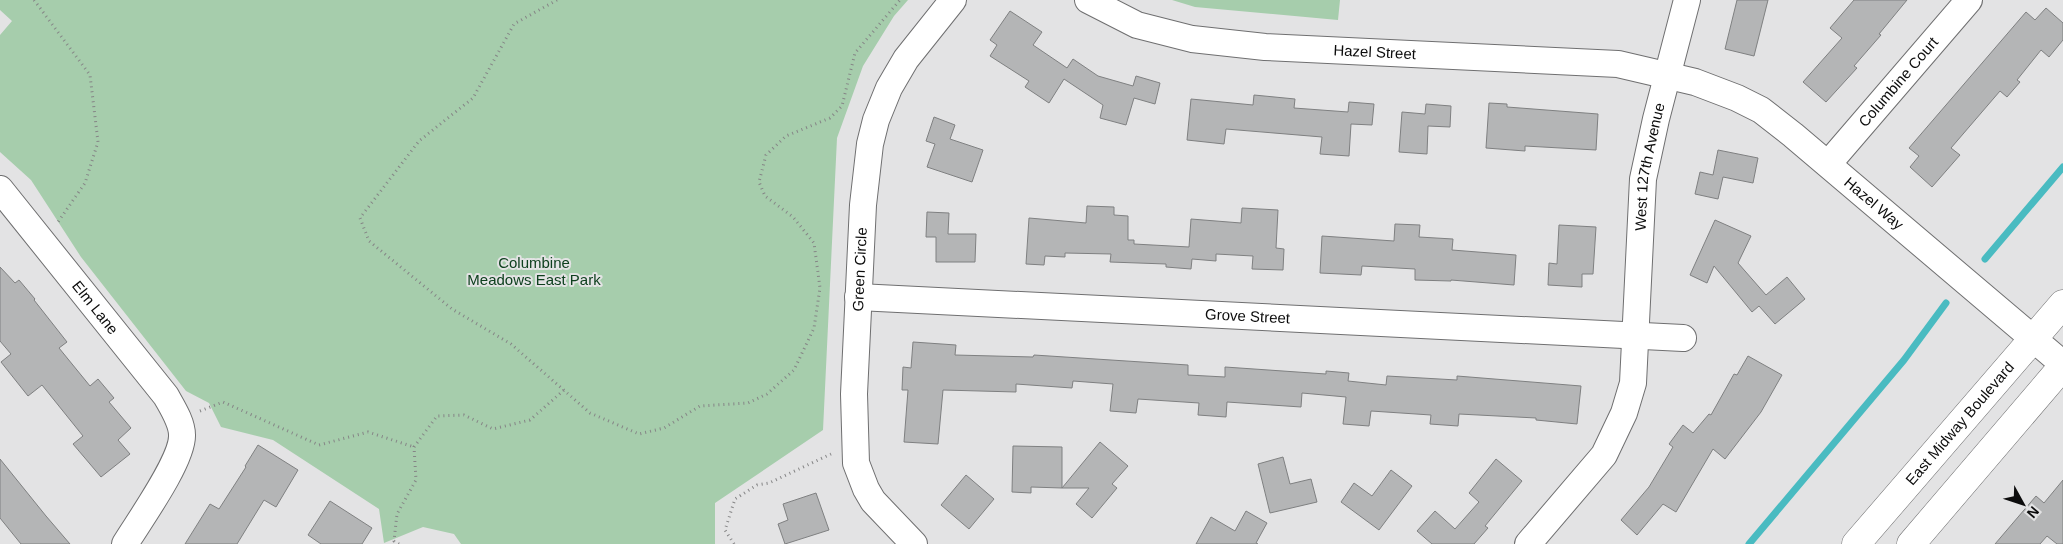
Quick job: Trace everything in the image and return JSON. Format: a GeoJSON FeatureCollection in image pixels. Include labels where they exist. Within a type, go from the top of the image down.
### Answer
{"type":"FeatureCollection","features":[{"type":"Feature","properties":{"kind":"main road","name":"East Midway Boulevard"},"geometry":{"type":"LineString","coordinates":[[1856,544],[2063,304]]}},
{"type":"Feature","properties":{"kind":"main road"},"geometry":{"type":"LineString","coordinates":[[1911,544],[2063,365]]}},
{"type":"Feature","properties":{"kind":"street","name":"Green Circle"},"geometry":{"type":"LineString","coordinates":[[914,544],[897,528],[866,490],[856,463],[854,394],[863,204],[870,144],[876,120],[889,88],[906,59],[953,0]]}},
{"type":"Feature","properties":{"kind":"street","name":"Hazel Street"},"geometry":{"type":"LineString","coordinates":[[1088,0],[1137,25],[1192,38],[1265,47],[1618,64],[1667,75]]}},
{"type":"Feature","properties":{"kind":"street","name":"West 127th Avenue"},"geometry":{"type":"LineString","coordinates":[[1528,544],[1604,455],[1624,413],[1633,383],[1643,179],[1667,75],[1687,0]]}},
{"type":"Feature","properties":{"kind":"street","name":"Columbine Court"},"geometry":{"type":"LineString","coordinates":[[1828,164],[1969,0]]}},
{"type":"Feature","properties":{"kind":"street","name":"Hazel Way"},"geometry":{"type":"LineString","coordinates":[[1667,75],[1695,82],[1761,110],[1828,164],[2063,365]]}},
{"type":"Feature","properties":{"kind":"street","name":"Elm Lane"},"geometry":{"type":"LineString","coordinates":[[0,189],[166,396],[180,426]]}},
{"type":"Feature","properties":{"kind":"street","name":"Grove Street"},"geometry":{"type":"LineString","coordinates":[[858,297],[1636,335]]}},
{"type":"Feature","properties":{"kind":"street"},"geometry":{"type":"LineString","coordinates":[[1636,335],[1682,338]]}},
{"type":"Feature","properties":{"kind":"street"},"geometry":{"type":"LineString","coordinates":[[125,544],[166,479],[178,451],[180,426]]}},
{"type":"Feature","properties":{"kind":"path"},"geometry":{"type":"LineString","coordinates":[[34,0],[90,75],[98,142],[85,183],[44,242]]}},
{"type":"Feature","properties":{"kind":"path"},"geometry":{"type":"LineString","coordinates":[[557,0],[514,24],[473,98],[419,141],[360,218],[368,241],[452,310],[511,344],[590,413],[640,434],[664,428],[700,406],[748,403],[768,394],[794,370],[814,328],[820,288],[814,244],[793,217],[765,196],[759,182],[766,155],[786,136],[830,118],[842,106],[855,54],[900,0]]}},
{"type":"Feature","properties":{"kind":"path"},"geometry":{"type":"LineString","coordinates":[[399,544],[394,541],[397,514],[416,480],[414,447],[437,416],[464,416],[492,428],[530,420],[564,390]]}},
{"type":"Feature","properties":{"kind":"path"},"geometry":{"type":"LineString","coordinates":[[180,426],[223,402],[319,445],[368,432],[414,447]]}},
{"type":"Feature","properties":{"kind":"path"},"geometry":{"type":"LineString","coordinates":[[734,544],[725,530],[735,499],[757,485],[769,483],[854,443]]}},
{"type":"Feature","properties":{"kind":"green space","name":"Columbine Meadows East Park"},"geometry":{"type":"Polygon","coordinates":[[[0,0],[908,0],[894,16],[863,66],[837,138],[823,430],[715,503],[715,544],[461,544],[454,534],[423,527],[384,543],[379,509],[273,440],[221,427],[209,403],[186,391],[81,257],[31,180],[0,152],[0,35],[12,21],[0,10],[0,0]]]}},
{"type":"Feature","properties":{"kind":"green space"},"geometry":{"type":"Polygon","coordinates":[[[1172,0],[1340,0],[1338,20],[1195,7],[1172,0]]]}},
{"type":"Feature","properties":{"kind":"building"},"geometry":{"type":"Polygon","coordinates":[[[1737,0],[1768,0],[1754,56],[1725,49],[1737,0]]]}},
{"type":"Feature","properties":{"kind":"building"},"geometry":{"type":"Polygon","coordinates":[[[1854,0],[1907,0],[1879,34],[1881,35],[1854,66],[1857,68],[1826,102],[1803,82],[1842,38],[1830,28],[1854,0]]]}},
{"type":"Feature","properties":{"kind":"building"},"geometry":{"type":"Polygon","coordinates":[[[2046,8],[2063,23],[2063,40],[2049,57],[2041,50],[2017,80],[2020,82],[2007,97],[2000,91],[1951,148],[1960,155],[1932,187],[1910,167],[1919,156],[1909,148],[2026,12],[2035,20],[2046,8]]]}},
{"type":"Feature","properties":{"kind":"building"},"geometry":{"type":"Polygon","coordinates":[[[1010,11],[1042,32],[1033,45],[1067,68],[1073,59],[1098,76],[1133,86],[1136,76],[1160,83],[1155,104],[1134,98],[1126,125],[1100,118],[1103,105],[1064,79],[1049,103],[1025,87],[1029,81],[990,56],[997,45],[990,40],[1010,11]]]}},
{"type":"Feature","properties":{"kind":"building"},"geometry":{"type":"Polygon","coordinates":[[[1254,95],[1295,99],[1294,108],[1348,112],[1349,102],[1374,104],[1372,125],[1351,124],[1349,156],[1320,154],[1322,137],[1226,129],[1224,144],[1187,140],[1191,99],[1253,105],[1254,95]]]}},
{"type":"Feature","properties":{"kind":"building"},"geometry":{"type":"Polygon","coordinates":[[[1489,103],[1507,104],[1507,107],[1598,114],[1596,150],[1525,146],[1525,151],[1486,148],[1489,103]]]}},
{"type":"Feature","properties":{"kind":"building"},"geometry":{"type":"Polygon","coordinates":[[[1426,104],[1451,106],[1450,127],[1428,126],[1427,154],[1399,152],[1402,112],[1425,114],[1426,104]]]}},
{"type":"Feature","properties":{"kind":"building"},"geometry":{"type":"Polygon","coordinates":[[[934,117],[955,125],[950,139],[983,150],[972,182],[927,167],[935,144],[926,141],[934,117]]]}},
{"type":"Feature","properties":{"kind":"building"},"geometry":{"type":"Polygon","coordinates":[[[1718,150],[1758,158],[1753,183],[1723,177],[1718,199],[1695,194],[1700,172],[1713,175],[1718,150]]]}},
{"type":"Feature","properties":{"kind":"building"},"geometry":{"type":"Polygon","coordinates":[[[1087,206],[1114,207],[1114,215],[1128,216],[1128,240],[1134,240],[1134,244],[1189,247],[1191,219],[1241,223],[1242,208],[1278,210],[1276,248],[1284,249],[1283,270],[1252,269],[1253,256],[1216,254],[1216,261],[1192,259],[1191,269],[1166,267],[1166,264],[1110,262],[1111,254],[1065,253],[1065,257],[1045,256],[1044,265],[1026,264],[1029,218],[1086,223],[1087,206]]]}},
{"type":"Feature","properties":{"kind":"building"},"geometry":{"type":"Polygon","coordinates":[[[927,212],[949,213],[948,234],[976,234],[975,262],[936,262],[936,237],[926,237],[927,212]]]}},
{"type":"Feature","properties":{"kind":"building"},"geometry":{"type":"Polygon","coordinates":[[[1715,220],[1751,236],[1738,263],[1766,295],[1787,277],[1805,299],[1775,324],[1759,306],[1752,312],[1714,266],[1707,283],[1690,275],[1715,220]]]}},
{"type":"Feature","properties":{"kind":"building"},"geometry":{"type":"Polygon","coordinates":[[[1395,224],[1420,225],[1419,237],[1453,239],[1452,250],[1516,255],[1514,285],[1451,280],[1415,280],[1415,269],[1362,266],[1361,275],[1320,273],[1322,236],[1394,241],[1395,224]]]}},
{"type":"Feature","properties":{"kind":"building"},"geometry":{"type":"Polygon","coordinates":[[[1559,225],[1596,227],[1593,274],[1582,274],[1582,287],[1548,285],[1549,263],[1557,264],[1559,225]]]}},
{"type":"Feature","properties":{"kind":"building"},"geometry":{"type":"Polygon","coordinates":[[[0,267],[15,283],[19,280],[35,299],[67,342],[59,348],[90,386],[98,379],[114,398],[109,402],[131,428],[118,440],[130,454],[101,477],[73,444],[83,436],[42,385],[28,396],[1,362],[11,354],[0,341],[0,267]]]}},
{"type":"Feature","properties":{"kind":"building"},"geometry":{"type":"Polygon","coordinates":[[[913,342],[956,345],[955,355],[1033,357],[1034,355],[1188,365],[1188,375],[1225,377],[1225,367],[1326,374],[1326,371],[1349,373],[1348,381],[1386,385],[1387,376],[1457,380],[1457,376],[1581,386],[1577,424],[1536,420],[1536,418],[1459,414],[1458,426],[1430,424],[1431,415],[1371,411],[1369,426],[1343,424],[1346,397],[1302,393],[1301,407],[1227,402],[1226,417],[1198,415],[1199,403],[1138,399],[1136,413],[1110,411],[1113,384],[1073,381],[1072,388],[1016,384],[1016,392],[943,390],[938,444],[904,442],[908,390],[902,390],[903,367],[911,368],[913,342]]]}},
{"type":"Feature","properties":{"kind":"building"},"geometry":{"type":"Polygon","coordinates":[[[1748,356],[1782,375],[1761,412],[1725,459],[1713,449],[1676,512],[1663,504],[1637,535],[1621,520],[1649,487],[1673,447],[1669,444],[1683,425],[1693,433],[1709,414],[1711,415],[1734,374],[1737,375],[1748,356]]]}},
{"type":"Feature","properties":{"kind":"building"},"geometry":{"type":"Polygon","coordinates":[[[1100,442],[1128,466],[1112,484],[1117,488],[1092,518],[1076,504],[1089,488],[1062,488],[1100,442]]]}},
{"type":"Feature","properties":{"kind":"building"},"geometry":{"type":"Polygon","coordinates":[[[258,445],[298,470],[276,507],[264,500],[237,544],[185,544],[210,504],[219,509],[258,445]]]}},
{"type":"Feature","properties":{"kind":"building"},"geometry":{"type":"Polygon","coordinates":[[[1013,446],[1062,447],[1062,488],[1031,487],[1031,493],[1012,492],[1013,446]]]}},
{"type":"Feature","properties":{"kind":"building"},"geometry":{"type":"Polygon","coordinates":[[[1283,457],[1290,484],[1311,479],[1317,502],[1270,513],[1258,464],[1283,457]]]}},
{"type":"Feature","properties":{"kind":"building"},"geometry":{"type":"Polygon","coordinates":[[[0,459],[70,544],[21,544],[0,518],[0,459]]]}},
{"type":"Feature","properties":{"kind":"building"},"geometry":{"type":"Polygon","coordinates":[[[1496,459],[1522,481],[1485,526],[1488,528],[1474,544],[1432,544],[1417,531],[1435,511],[1455,529],[1479,502],[1469,493],[1496,459]]]}},
{"type":"Feature","properties":{"kind":"building"},"geometry":{"type":"Polygon","coordinates":[[[1391,470],[1412,486],[1379,530],[1341,502],[1354,483],[1372,496],[1391,470]]]}},
{"type":"Feature","properties":{"kind":"building"},"geometry":{"type":"Polygon","coordinates":[[[966,475],[994,499],[969,529],[941,505],[966,475]]]}},
{"type":"Feature","properties":{"kind":"building"},"geometry":{"type":"Polygon","coordinates":[[[2063,480],[2063,544],[2057,544],[2047,536],[2040,544],[1995,544],[2036,496],[2044,503],[2063,480]]]}},
{"type":"Feature","properties":{"kind":"building"},"geometry":{"type":"Polygon","coordinates":[[[816,493],[829,530],[785,544],[778,524],[788,520],[783,504],[816,493]]]}},
{"type":"Feature","properties":{"kind":"building"},"geometry":{"type":"Polygon","coordinates":[[[330,501],[372,528],[362,544],[321,544],[308,535],[330,501]]]}},
{"type":"Feature","properties":{"kind":"building"},"geometry":{"type":"Polygon","coordinates":[[[1246,511],[1267,523],[1256,543],[1258,544],[1196,544],[1211,517],[1235,531],[1246,511]]]}},
{"type":"Feature","properties":{"kind":"waterway"},"geometry":{"type":"LineString","coordinates":[[1985,259],[2063,167]]}},
{"type":"Feature","properties":{"kind":"waterway"},"geometry":{"type":"LineString","coordinates":[[1749,544],[1904,360],[1946,303]]}}]}
